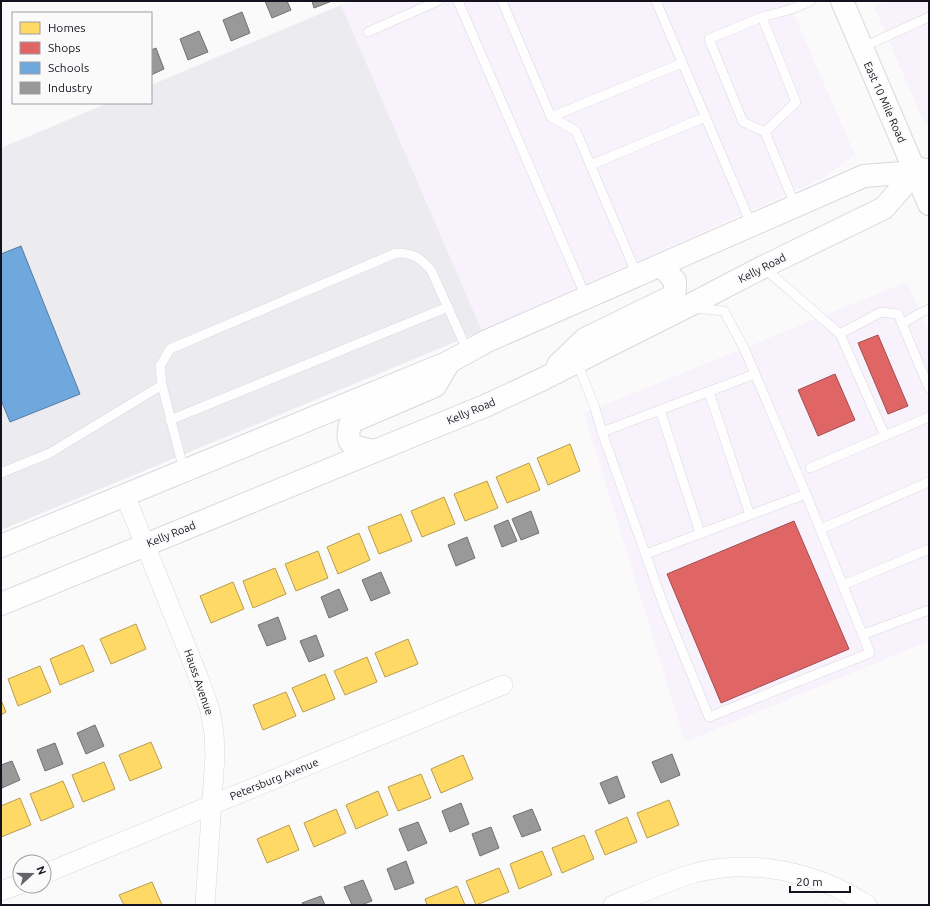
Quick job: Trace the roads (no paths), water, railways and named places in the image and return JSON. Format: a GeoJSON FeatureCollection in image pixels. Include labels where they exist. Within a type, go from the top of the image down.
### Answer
{"type":"FeatureCollection","features":[{"type":"Feature","properties":{"kind":"street","name":"East 10 Mile Road"},"geometry":{"type":"LineString","coordinates":[[842,1],[862,48],[922,169],[929,204]]}},
{"type":"Feature","properties":{"kind":"street"},"geometry":{"type":"LineString","coordinates":[[1,546],[449,362],[487,341],[751,224],[864,176],[922,169]]}},
{"type":"Feature","properties":{"kind":"street","name":"Kelly Road"},"geometry":{"type":"LineString","coordinates":[[1,604],[486,406],[686,308],[763,267],[884,208],[922,169]]}},
{"type":"Feature","properties":{"kind":"street"},"geometry":{"type":"LineString","coordinates":[[543,379],[585,339],[671,297],[675,290],[675,281],[661,265]]}},
{"type":"Feature","properties":{"kind":"street"},"geometry":{"type":"LineString","coordinates":[[374,451],[357,447],[350,443],[347,434],[351,422],[435,386],[449,362]]}},
{"type":"Feature","properties":{"kind":"street","name":"Hauss Avenue"},"geometry":{"type":"LineString","coordinates":[[125,495],[198,676],[210,710],[214,733],[215,756],[205,905]]}},
{"type":"Feature","properties":{"kind":"street","name":"Petersburg Avenue"},"geometry":{"type":"LineString","coordinates":[[52,871],[503,685]]}},
{"type":"Feature","properties":{"kind":"street"},"geometry":{"type":"LineString","coordinates":[[613,905],[662,885],[695,874],[738,867],[790,872],[823,881],[867,905]]}},
{"type":"Feature","properties":{"kind":"street"},"geometry":{"type":"LineString","coordinates":[[1,891],[12,887]]}},
{"type":"Feature","properties":{"kind":"lane"},"geometry":{"type":"LineString","coordinates":[[368,32],[438,1]]}},
{"type":"Feature","properties":{"kind":"lane"},"geometry":{"type":"LineString","coordinates":[[458,1],[586,298]]}},
{"type":"Feature","properties":{"kind":"lane"},"geometry":{"type":"LineString","coordinates":[[502,1],[551,117],[576,131],[637,275]]}},
{"type":"Feature","properties":{"kind":"lane"},"geometry":{"type":"LineString","coordinates":[[656,1],[751,224]]}},
{"type":"Feature","properties":{"kind":"lane"},"geometry":{"type":"LineString","coordinates":[[795,205],[765,132],[743,122],[709,39],[762,17],[788,10],[811,1]]}},
{"type":"Feature","properties":{"kind":"lane"},"geometry":{"type":"LineString","coordinates":[[762,17],[796,102],[765,132]]}},
{"type":"Feature","properties":{"kind":"lane"},"geometry":{"type":"LineString","coordinates":[[862,48],[929,17]]}},
{"type":"Feature","properties":{"kind":"lane"},"geometry":{"type":"LineString","coordinates":[[551,117],[682,63]]}},
{"type":"Feature","properties":{"kind":"lane"},"geometry":{"type":"LineString","coordinates":[[591,165],[705,117]]}},
{"type":"Feature","properties":{"kind":"lane"},"geometry":{"type":"LineString","coordinates":[[184,471],[162,385],[160,366],[170,349],[396,253],[409,253],[422,260],[431,270],[468,352]]}},
{"type":"Feature","properties":{"kind":"lane"},"geometry":{"type":"LineString","coordinates":[[763,267],[840,334],[884,436]]}},
{"type":"Feature","properties":{"kind":"lane"},"geometry":{"type":"LineString","coordinates":[[170,420],[448,307]]}},
{"type":"Feature","properties":{"kind":"lane"},"geometry":{"type":"LineString","coordinates":[[577,362],[595,408],[602,432],[665,609],[709,717],[870,653],[864,634],[821,529],[744,348],[724,311],[686,308]]}},
{"type":"Feature","properties":{"kind":"lane"},"geometry":{"type":"LineString","coordinates":[[902,324],[929,309]]}},
{"type":"Feature","properties":{"kind":"lane"},"geometry":{"type":"LineString","coordinates":[[840,334],[881,312],[898,314],[929,388]]}},
{"type":"Feature","properties":{"kind":"lane"},"geometry":{"type":"LineString","coordinates":[[602,432],[755,374]]}},
{"type":"Feature","properties":{"kind":"lane"},"geometry":{"type":"LineString","coordinates":[[1,473],[50,453],[162,385]]}},
{"type":"Feature","properties":{"kind":"lane"},"geometry":{"type":"LineString","coordinates":[[709,392],[750,515]]}},
{"type":"Feature","properties":{"kind":"lane"},"geometry":{"type":"LineString","coordinates":[[660,410],[700,533]]}},
{"type":"Feature","properties":{"kind":"lane"},"geometry":{"type":"LineString","coordinates":[[810,468],[929,417]]}},
{"type":"Feature","properties":{"kind":"lane"},"geometry":{"type":"LineString","coordinates":[[821,529],[929,482]]}},
{"type":"Feature","properties":{"kind":"lane"},"geometry":{"type":"LineString","coordinates":[[646,554],[806,494]]}},
{"type":"Feature","properties":{"kind":"lane"},"geometry":{"type":"LineString","coordinates":[[843,585],[929,549]]}},
{"type":"Feature","properties":{"kind":"lane"},"geometry":{"type":"LineString","coordinates":[[864,634],[929,610]]}}]}
